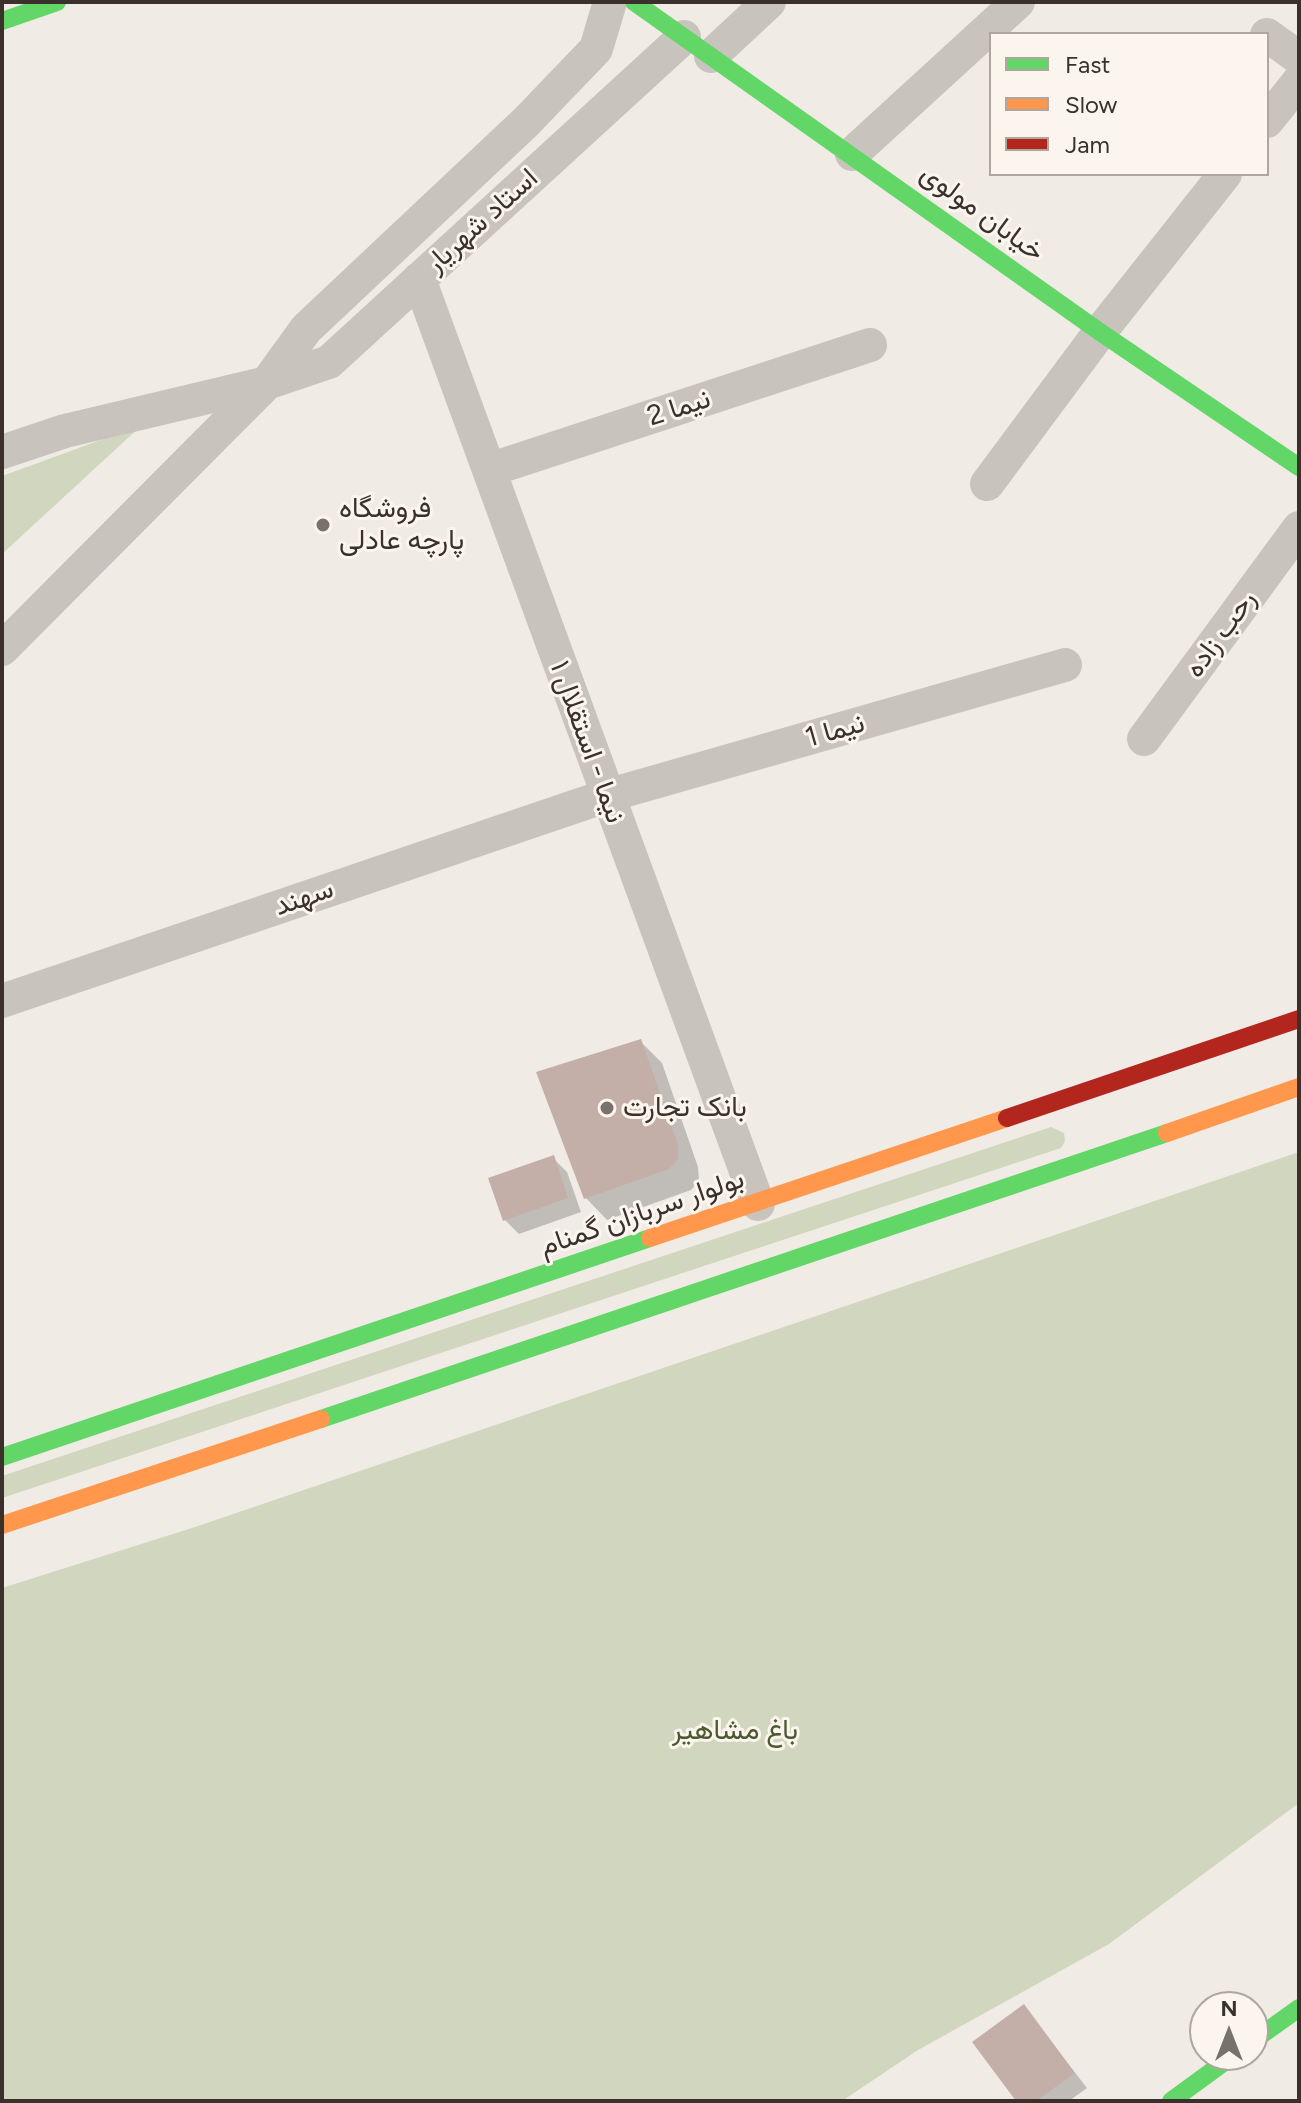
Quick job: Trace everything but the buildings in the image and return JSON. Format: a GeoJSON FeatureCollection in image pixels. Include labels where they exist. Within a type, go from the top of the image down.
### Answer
{"type":"FeatureCollection","features":[{"type":"Feature","properties":{"kind":"main road"},"geometry":{"type":"LineString","coordinates":[[2,21],[57,2]]}},
{"type":"Feature","properties":{"kind":"main road","name":"خیابان مولوی"},"geometry":{"type":"LineString","coordinates":[[634,2],[1100,332],[1299,467]]}},
{"type":"Feature","properties":{"kind":"main road","name":"بولوار سربازان گمنام"},"geometry":{"type":"LineString","coordinates":[[2,1457],[758,1204],[1140,1081],[1299,1019]]}},
{"type":"Feature","properties":{"kind":"main road"},"geometry":{"type":"LineString","coordinates":[[2,1525],[1299,1087]]}},
{"type":"Feature","properties":{"kind":"main road"},"geometry":{"type":"LineString","coordinates":[[1151,1112],[1161,1136]]}},
{"type":"Feature","properties":{"kind":"main road"},"geometry":{"type":"LineString","coordinates":[[1269,2030],[1299,2008]]}},
{"type":"Feature","properties":{"kind":"main road"},"geometry":{"type":"LineString","coordinates":[[1171,2101],[1212,2071]]}},
{"type":"Feature","properties":{"kind":"street","name":"استاد شهریار"},"geometry":{"type":"LineString","coordinates":[[2,649],[267,383],[306,329],[526,122],[596,49],[610,2]]}},
{"type":"Feature","properties":{"kind":"street","name":"استاد شهریار"},"geometry":{"type":"LineString","coordinates":[[267,383],[329,362],[419,279],[697,46],[769,2]]}},
{"type":"Feature","properties":{"kind":"street"},"geometry":{"type":"LineString","coordinates":[[852,154],[1018,2]]}},
{"type":"Feature","properties":{"kind":"street"},"geometry":{"type":"LineString","coordinates":[[1269,36],[1299,58]]}},
{"type":"Feature","properties":{"kind":"street"},"geometry":{"type":"LineString","coordinates":[[1269,118],[1299,81]]}},
{"type":"Feature","properties":{"kind":"street"},"geometry":{"type":"LineString","coordinates":[[987,484],[1100,332],[1223,176]]}},
{"type":"Feature","properties":{"kind":"street","name":"نیما - استقلال ۱"},"geometry":{"type":"LineString","coordinates":[[419,279],[758,1204]]}},
{"type":"Feature","properties":{"kind":"street","name":"نیما 2"},"geometry":{"type":"LineString","coordinates":[[489,470],[870,345]]}},
{"type":"Feature","properties":{"kind":"street"},"geometry":{"type":"LineString","coordinates":[[2,452],[65,431],[267,383]]}},
{"type":"Feature","properties":{"kind":"street","name":"رحب زاده"},"geometry":{"type":"LineString","coordinates":[[1144,739],[1299,528]]}},
{"type":"Feature","properties":{"kind":"street","name":"نیما 1"},"geometry":{"type":"LineString","coordinates":[[606,796],[1065,665]]}},
{"type":"Feature","properties":{"kind":"street","name":"سهند"},"geometry":{"type":"LineString","coordinates":[[2,1001],[606,796]]}},
{"type":"Feature","properties":{"kind":"green space"},"geometry":{"type":"Polygon","coordinates":[[[142,425],[2,554],[2,476],[142,425]]]}},
{"type":"Feature","properties":{"kind":"green space"},"geometry":{"type":"Polygon","coordinates":[[[1051,1127],[1064,1133],[1065,1141],[1061,1148],[2,1498],[2,1476],[1051,1127]]]}},
{"type":"Feature","properties":{"kind":"green space","name":"باغ مشاهیر"},"geometry":{"type":"Polygon","coordinates":[[[1299,1152],[1299,1803],[1109,1944],[918,2050],[842,2101],[2,2101],[2,1588],[195,1527],[1299,1152]]]}},
{"type":"Feature","properties":{"kind":"traffic: fast"},"geometry":{"type":"LineString","coordinates":[[2,21],[57,2]]}},
{"type":"Feature","properties":{"kind":"traffic: fast"},"geometry":{"type":"LineString","coordinates":[[634,2],[1100,332],[1299,467]]}},
{"type":"Feature","properties":{"kind":"traffic: fast"},"geometry":{"type":"LineString","coordinates":[[321,1419],[1167,1133]]}},
{"type":"Feature","properties":{"kind":"traffic: fast"},"geometry":{"type":"LineString","coordinates":[[2,1457],[650,1238]]}},
{"type":"Feature","properties":{"kind":"traffic: fast"},"geometry":{"type":"LineString","coordinates":[[1269,2030],[1299,2008]]}},
{"type":"Feature","properties":{"kind":"traffic: fast"},"geometry":{"type":"LineString","coordinates":[[1171,2101],[1212,2071]]}},
{"type":"Feature","properties":{"kind":"traffic: slow"},"geometry":{"type":"LineString","coordinates":[[1167,1133],[1299,1087]]}},
{"type":"Feature","properties":{"kind":"traffic: slow"},"geometry":{"type":"LineString","coordinates":[[650,1238],[1007,1118]]}},
{"type":"Feature","properties":{"kind":"traffic: slow"},"geometry":{"type":"LineString","coordinates":[[2,1525],[321,1419]]}},
{"type":"Feature","properties":{"kind":"traffic: jam"},"geometry":{"type":"LineString","coordinates":[[1007,1118],[1299,1019]]}},
{"type":"Feature","properties":{"kind":"place","name":"فروشگاه پارچه عادلی"},"geometry":{"type":"Point","coordinates":[323,525]}},
{"type":"Feature","properties":{"kind":"place","name":"بانک تجارت"},"geometry":{"type":"Point","coordinates":[607,1108]}}]}
